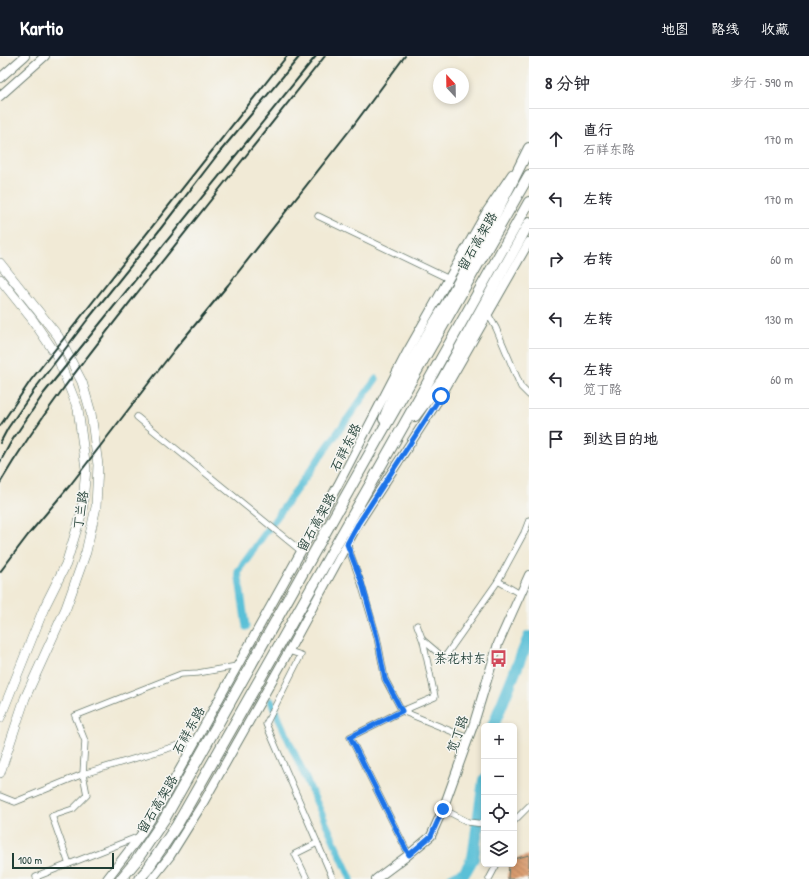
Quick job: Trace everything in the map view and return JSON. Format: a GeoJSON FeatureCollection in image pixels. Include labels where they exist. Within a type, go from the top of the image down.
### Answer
{"type":"FeatureCollection","features":[{"type":"Feature","properties":{"kind":"highway"},"geometry":{"type":"LineString","coordinates":[[375,444],[389,404],[505,196],[529,148]]}},
{"type":"Feature","properties":{"kind":"highway","name":"留石高架路"},"geometry":{"type":"LineString","coordinates":[[121,879],[136,861],[165,818],[375,444],[529,175]]}},
{"type":"Feature","properties":{"kind":"highway","name":"留石高架路"},"geometry":{"type":"LineString","coordinates":[[139,879],[147,870],[176,825],[529,202]]}},
{"type":"Feature","properties":{"kind":"highway"},"geometry":{"type":"LineString","coordinates":[[392,446],[442,380],[529,223]]}},
{"type":"Feature","properties":{"kind":"main road"},"geometry":{"type":"LineString","coordinates":[[0,78],[25,56]]}},
{"type":"Feature","properties":{"kind":"main road"},"geometry":{"type":"LineString","coordinates":[[0,96],[45,56]]}},
{"type":"Feature","properties":{"kind":"main road","name":"石祥东路"},"geometry":{"type":"LineString","coordinates":[[107,879],[140,836],[160,805],[338,485],[406,354],[487,211],[529,148]]}},
{"type":"Feature","properties":{"kind":"main road"},"geometry":{"type":"LineString","coordinates":[[152,879],[170,856],[203,803],[289,651],[358,524],[441,396],[529,242]]}},
{"type":"Feature","properties":{"kind":"main road","name":"丁兰路"},"geometry":{"type":"LineString","coordinates":[[0,263],[58,336],[82,382],[91,413],[98,465],[96,508],[86,552],[66,608],[25,698],[0,773]]}},
{"type":"Feature","properties":{"kind":"main road","name":"丁兰路"},"geometry":{"type":"LineString","coordinates":[[0,279],[32,319],[57,356],[78,409],[86,469],[82,512],[66,564],[44,608],[0,718]]}},
{"type":"Feature","properties":{"kind":"main road","name":"笕丁路"},"geometry":{"type":"LineString","coordinates":[[376,879],[409,855],[431,836],[443,809],[468,738],[498,644],[529,575]]}},
{"type":"Feature","properties":{"kind":"street"},"geometry":{"type":"LineString","coordinates":[[318,216],[449,279]]}},
{"type":"Feature","properties":{"kind":"street"},"geometry":{"type":"LineString","coordinates":[[488,314],[496,328],[521,387],[529,396]]}},
{"type":"Feature","properties":{"kind":"street"},"geometry":{"type":"LineString","coordinates":[[137,417],[301,551]]}},
{"type":"Feature","properties":{"kind":"street"},"geometry":{"type":"LineString","coordinates":[[424,641],[444,658],[498,581],[524,533],[529,520]]}},
{"type":"Feature","properties":{"kind":"street"},"geometry":{"type":"LineString","coordinates":[[347,544],[362,583],[377,637],[385,679],[402,711],[468,738]]}},
{"type":"Feature","properties":{"kind":"street"},"geometry":{"type":"LineString","coordinates":[[498,581],[520,594]]}},
{"type":"Feature","properties":{"kind":"street"},"geometry":{"type":"LineString","coordinates":[[409,855],[350,737],[402,711],[435,697],[424,641],[417,625]]}},
{"type":"Feature","properties":{"kind":"street"},"geometry":{"type":"LineString","coordinates":[[289,651],[301,655],[266,724],[333,879]]}},
{"type":"Feature","properties":{"kind":"street"},"geometry":{"type":"LineString","coordinates":[[69,864],[52,816],[73,809],[87,796],[83,774],[85,741],[75,716],[181,674],[198,673],[237,666]]}},
{"type":"Feature","properties":{"kind":"street"},"geometry":{"type":"LineString","coordinates":[[0,796],[15,802],[83,774],[196,740]]}},
{"type":"Feature","properties":{"kind":"street"},"geometry":{"type":"LineString","coordinates":[[517,818],[529,806]]}},
{"type":"Feature","properties":{"kind":"street"},"geometry":{"type":"LineString","coordinates":[[443,809],[468,822],[481,824]]}},
{"type":"Feature","properties":{"kind":"street"},"geometry":{"type":"LineString","coordinates":[[37,879],[36,877],[140,836]]}},
{"type":"Feature","properties":{"kind":"street"},"geometry":{"type":"LineString","coordinates":[[307,879],[295,854],[318,843]]}},
{"type":"Feature","properties":{"kind":"street"},"geometry":{"type":"LineString","coordinates":[[489,879],[495,867]]}},
{"type":"Feature","properties":{"kind":"building"},"geometry":{"type":"Polygon","coordinates":[[[529,855],[529,879],[508,879],[509,867],[517,867],[517,858],[529,855]]]}},
{"type":"Feature","properties":{"kind":"waterway"},"geometry":{"type":"LineString","coordinates":[[246,627],[238,571],[376,379]]}},
{"type":"Feature","properties":{"kind":"waterway"},"geometry":{"type":"LineString","coordinates":[[494,723],[529,637]]}},
{"type":"Feature","properties":{"kind":"waterway"},"geometry":{"type":"LineString","coordinates":[[271,701],[351,879]]}},
{"type":"Feature","properties":{"kind":"waterway"},"geometry":{"type":"LineString","coordinates":[[452,879],[465,872],[473,858],[482,795]]}},
{"type":"Feature","properties":{"kind":"railway"},"geometry":{"type":"LineString","coordinates":[[0,426],[31,380],[287,56]]}},
{"type":"Feature","properties":{"kind":"railway"},"geometry":{"type":"LineString","coordinates":[[0,443],[8,428],[37,386],[88,319],[218,154],[300,56]]}},
{"type":"Feature","properties":{"kind":"railway"},"geometry":{"type":"LineString","coordinates":[[0,462],[11,442],[44,393],[316,56]]}},
{"type":"Feature","properties":{"kind":"railway"},"geometry":{"type":"LineString","coordinates":[[0,483],[33,431],[88,356],[325,56]]}},
{"type":"Feature","properties":{"kind":"railway"},"geometry":{"type":"LineString","coordinates":[[0,572],[353,126],[405,56]]}},
{"type":"Feature","properties":{"kind":"place","name":"茶花村东"},"geometry":{"type":"Point","coordinates":[499,658]}},
{"type":"Feature","properties":{"kind":"route"},"geometry":{"type":"LineString","coordinates":[[441,396],[358,524],[347,544],[362,583],[377,637],[385,679],[402,711],[350,737],[409,855],[431,836],[443,809]]}}]}
